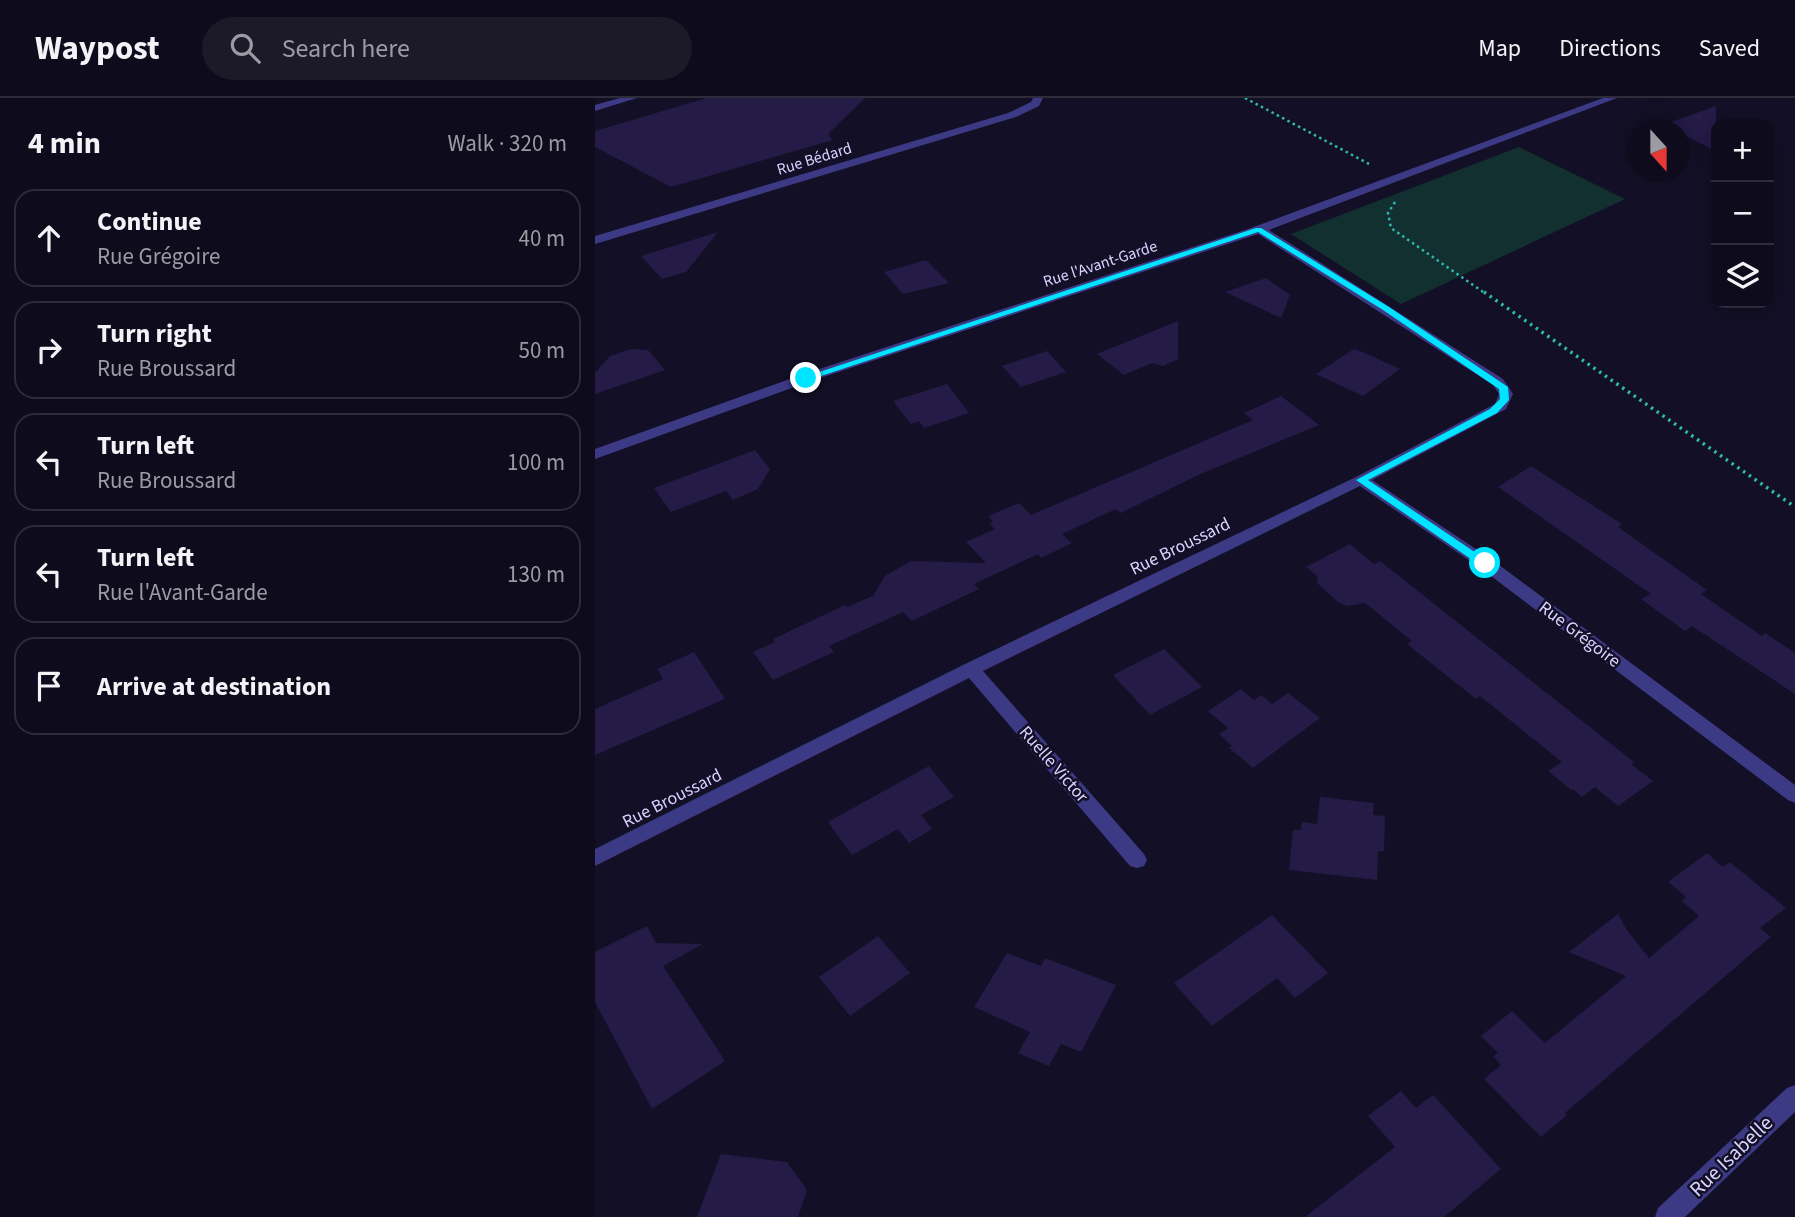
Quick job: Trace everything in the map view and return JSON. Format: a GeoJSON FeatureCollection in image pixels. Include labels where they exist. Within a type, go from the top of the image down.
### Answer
{"type":"FeatureCollection","features":[{"type":"Feature","properties":{"kind":"street"},"geometry":{"type":"LineString","coordinates":[[595,107],[632,98]]}},
{"type":"Feature","properties":{"kind":"street","name":"Rue Bédard"},"geometry":{"type":"LineString","coordinates":[[595,240],[1012,115],[1035,104],[1038,98]]}},
{"type":"Feature","properties":{"kind":"street","name":"Rue l'Avant-Garde"},"geometry":{"type":"LineString","coordinates":[[595,454],[806,378],[1259,229],[1612,98]]}},
{"type":"Feature","properties":{"kind":"street","name":"Rue Broussard"},"geometry":{"type":"LineString","coordinates":[[595,858],[971,670],[1361,480],[1501,405],[1506,394],[1498,382],[1487,374],[1259,229]]}},
{"type":"Feature","properties":{"kind":"street","name":"Rue Grégoire"},"geometry":{"type":"LineString","coordinates":[[1361,480],[1485,563],[1795,795]]}},
{"type":"Feature","properties":{"kind":"street","name":"Ruelle Victor"},"geometry":{"type":"LineString","coordinates":[[971,670],[1137,860]]}},
{"type":"Feature","properties":{"kind":"street","name":"Rue Isabelle"},"geometry":{"type":"LineString","coordinates":[[1667,1217],[1795,1096]]}},
{"type":"Feature","properties":{"kind":"path"},"geometry":{"type":"LineString","coordinates":[[1245,98],[1324,138],[1396,180],[1401,191],[1388,213],[1391,228],[1795,507]]}},
{"type":"Feature","properties":{"kind":"green space"},"geometry":{"type":"Polygon","coordinates":[[[1519,147],[1625,199],[1401,304],[1291,234],[1519,147]]]}},
{"type":"Feature","properties":{"kind":"building"},"geometry":{"type":"Polygon","coordinates":[[[707,98],[865,98],[828,134],[833,140],[671,187],[595,147],[595,131],[707,98]]]}},
{"type":"Feature","properties":{"kind":"building"},"geometry":{"type":"Polygon","coordinates":[[[1716,106],[1716,119],[1711,119],[1711,149],[1690,138],[1690,119],[1680,119],[1716,106]]]}},
{"type":"Feature","properties":{"kind":"building"},"geometry":{"type":"Polygon","coordinates":[[[718,232],[686,272],[662,279],[641,256],[718,232]]]}},
{"type":"Feature","properties":{"kind":"building"},"geometry":{"type":"Polygon","coordinates":[[[926,260],[949,283],[903,294],[884,272],[926,260]]]}},
{"type":"Feature","properties":{"kind":"building"},"geometry":{"type":"Polygon","coordinates":[[[1266,278],[1290,295],[1281,318],[1225,292],[1266,278]]]}},
{"type":"Feature","properties":{"kind":"building"},"geometry":{"type":"Polygon","coordinates":[[[1178,321],[1178,359],[1163,366],[1152,363],[1124,375],[1097,354],[1178,321]]]}},
{"type":"Feature","properties":{"kind":"building"},"geometry":{"type":"Polygon","coordinates":[[[632,349],[648,350],[665,370],[595,394],[595,373],[610,356],[632,349]]]}},
{"type":"Feature","properties":{"kind":"building"},"geometry":{"type":"Polygon","coordinates":[[[1354,349],[1400,369],[1363,396],[1316,374],[1354,349]]]}},
{"type":"Feature","properties":{"kind":"building"},"geometry":{"type":"Polygon","coordinates":[[[1047,351],[1066,372],[1021,387],[1002,366],[1047,351]]]}},
{"type":"Feature","properties":{"kind":"building"},"geometry":{"type":"Polygon","coordinates":[[[947,384],[969,413],[924,428],[919,421],[911,424],[893,401],[947,384]]]}},
{"type":"Feature","properties":{"kind":"building"},"geometry":{"type":"Polygon","coordinates":[[[1281,396],[1319,425],[1198,475],[1121,513],[1116,509],[1062,534],[1072,543],[1041,558],[1038,554],[974,584],[979,589],[912,621],[903,612],[829,646],[834,652],[773,680],[753,652],[775,642],[773,639],[845,605],[847,607],[873,596],[885,576],[911,561],[986,563],[966,542],[995,529],[989,523],[993,522],[988,516],[1019,503],[1031,515],[1253,420],[1244,413],[1281,396]]]}},
{"type":"Feature","properties":{"kind":"building"},"geometry":{"type":"Polygon","coordinates":[[[755,450],[770,469],[758,489],[733,500],[726,491],[671,512],[654,488],[755,450]]]}},
{"type":"Feature","properties":{"kind":"building"},"geometry":{"type":"Polygon","coordinates":[[[1531,466],[1622,524],[1618,527],[1707,590],[1701,594],[1762,636],[1765,633],[1795,653],[1795,694],[1692,626],[1685,631],[1641,599],[1651,594],[1498,487],[1531,466]]]}},
{"type":"Feature","properties":{"kind":"building"},"geometry":{"type":"Polygon","coordinates":[[[1350,544],[1374,564],[1380,561],[1634,762],[1631,764],[1653,781],[1618,806],[1595,787],[1582,797],[1571,790],[1548,771],[1562,762],[1480,696],[1476,699],[1407,644],[1412,641],[1365,603],[1347,606],[1338,602],[1317,583],[1318,577],[1306,567],[1350,544]]]}},
{"type":"Feature","properties":{"kind":"building"},"geometry":{"type":"Polygon","coordinates":[[[1164,649],[1202,687],[1150,715],[1113,675],[1164,649]]]}},
{"type":"Feature","properties":{"kind":"building"},"geometry":{"type":"Polygon","coordinates":[[[694,652],[725,699],[595,755],[595,709],[663,679],[657,669],[694,652]]]}},
{"type":"Feature","properties":{"kind":"building"},"geometry":{"type":"Polygon","coordinates":[[[1241,689],[1254,700],[1261,695],[1272,704],[1288,693],[1320,718],[1253,768],[1229,748],[1232,746],[1219,734],[1228,728],[1208,711],[1241,689]]]}},
{"type":"Feature","properties":{"kind":"building"},"geometry":{"type":"Polygon","coordinates":[[[929,766],[954,797],[921,815],[932,829],[909,843],[898,829],[852,855],[828,822],[929,766]]]}},
{"type":"Feature","properties":{"kind":"building"},"geometry":{"type":"Polygon","coordinates":[[[1320,797],[1374,803],[1373,815],[1385,816],[1384,851],[1378,851],[1377,880],[1289,870],[1293,830],[1301,830],[1302,822],[1317,824],[1320,797]]]}},
{"type":"Feature","properties":{"kind":"building"},"geometry":{"type":"Polygon","coordinates":[[[1707,853],[1723,867],[1730,862],[1786,908],[1760,928],[1771,937],[1565,1113],[1567,1115],[1541,1137],[1484,1079],[1501,1065],[1493,1056],[1498,1053],[1481,1036],[1512,1011],[1545,1043],[1626,976],[1569,952],[1618,914],[1649,958],[1699,916],[1682,901],[1686,897],[1668,882],[1707,853]]]}},
{"type":"Feature","properties":{"kind":"building"},"geometry":{"type":"Polygon","coordinates":[[[1272,915],[1328,973],[1295,998],[1277,978],[1212,1026],[1174,983],[1272,915]]]}},
{"type":"Feature","properties":{"kind":"building"},"geometry":{"type":"Polygon","coordinates":[[[647,926],[656,943],[703,944],[663,966],[725,1061],[652,1109],[595,1002],[595,952],[647,926]]]}},
{"type":"Feature","properties":{"kind":"building"},"geometry":{"type":"Polygon","coordinates":[[[878,936],[910,973],[850,1016],[819,977],[878,936]]]}},
{"type":"Feature","properties":{"kind":"building"},"geometry":{"type":"Polygon","coordinates":[[[1007,953],[1041,966],[1045,958],[1116,985],[1081,1052],[1061,1044],[1049,1066],[1018,1053],[1030,1032],[974,1007],[1007,953]]]}},
{"type":"Feature","properties":{"kind":"building"},"geometry":{"type":"Polygon","coordinates":[[[1401,1091],[1416,1108],[1433,1095],[1501,1169],[1444,1217],[1305,1217],[1395,1147],[1368,1116],[1401,1091]]]}},
{"type":"Feature","properties":{"kind":"building"},"geometry":{"type":"Polygon","coordinates":[[[721,1154],[787,1162],[807,1190],[798,1217],[697,1217],[721,1154]]]}},
{"type":"Feature","properties":{"kind":"route"},"geometry":{"type":"LineString","coordinates":[[806,378],[1259,229],[1503,387],[1505,400],[1493,411],[1361,480],[1485,563]]}}]}
